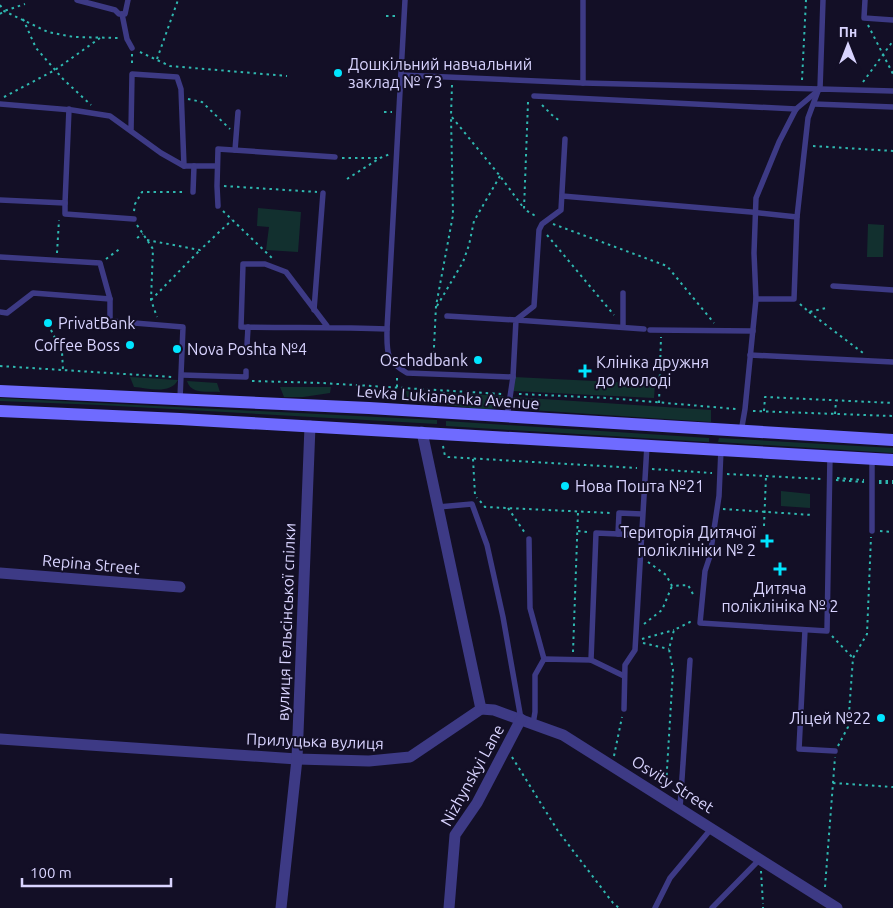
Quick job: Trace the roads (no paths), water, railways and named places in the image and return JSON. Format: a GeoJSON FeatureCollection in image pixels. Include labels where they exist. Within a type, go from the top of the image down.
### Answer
{"type":"FeatureCollection","features":[{"type":"Feature","properties":{"kind":"main road","name":"Levka Lukianenka Avenue"},"geometry":{"type":"LineString","coordinates":[[0,391],[180,399],[893,440]]}},
{"type":"Feature","properties":{"kind":"main road"},"geometry":{"type":"LineString","coordinates":[[0,411],[422,432],[893,460]]}},
{"type":"Feature","properties":{"kind":"street","name":"вулиця Гельсінської спілки"},"geometry":{"type":"LineString","coordinates":[[280,908],[298,759],[310,426]]}},
{"type":"Feature","properties":{"kind":"street"},"geometry":{"type":"LineString","coordinates":[[422,432],[481,710]]}},
{"type":"Feature","properties":{"kind":"street","name":"Repina Street"},"geometry":{"type":"LineString","coordinates":[[0,573],[180,587]]}},
{"type":"Feature","properties":{"kind":"street","name":"Прилуцька вулиця"},"geometry":{"type":"LineString","coordinates":[[0,739],[298,759],[370,761],[410,757],[481,710]]}},
{"type":"Feature","properties":{"kind":"street","name":"Osvity Street"},"geometry":{"type":"LineString","coordinates":[[481,710],[494,710],[563,735],[837,908]]}},
{"type":"Feature","properties":{"kind":"street","name":"Nizhynskyi Lane"},"geometry":{"type":"LineString","coordinates":[[449,908],[455,835],[477,803],[507,749],[521,719]]}},
{"type":"Feature","properties":{"kind":"lane"},"geometry":{"type":"LineString","coordinates":[[77,0],[115,10],[122,14]]}},
{"type":"Feature","properties":{"kind":"lane"},"geometry":{"type":"LineString","coordinates":[[122,14],[125,14],[128,0]]}},
{"type":"Feature","properties":{"kind":"lane"},"geometry":{"type":"LineString","coordinates":[[405,0],[387,352],[394,365],[407,373],[513,377]]}},
{"type":"Feature","properties":{"kind":"lane"},"geometry":{"type":"LineString","coordinates":[[583,0],[583,83]]}},
{"type":"Feature","properties":{"kind":"lane"},"geometry":{"type":"LineString","coordinates":[[756,299],[794,299],[797,218],[808,118],[819,90],[823,0]]}},
{"type":"Feature","properties":{"kind":"lane"},"geometry":{"type":"LineString","coordinates":[[865,0],[864,18],[893,20]]}},
{"type":"Feature","properties":{"kind":"lane"},"geometry":{"type":"LineString","coordinates":[[122,14],[127,39],[132,48]]}},
{"type":"Feature","properties":{"kind":"lane"},"geometry":{"type":"LineString","coordinates":[[131,131],[132,74],[177,78],[181,89],[184,166]]}},
{"type":"Feature","properties":{"kind":"lane"},"geometry":{"type":"LineString","coordinates":[[401,75],[583,83],[893,91]]}},
{"type":"Feature","properties":{"kind":"lane"},"geometry":{"type":"LineString","coordinates":[[741,432],[756,299],[756,198],[779,142],[796,109],[819,90]]}},
{"type":"Feature","properties":{"kind":"lane"},"geometry":{"type":"LineString","coordinates":[[534,96],[796,109]]}},
{"type":"Feature","properties":{"kind":"lane"},"geometry":{"type":"LineString","coordinates":[[0,104],[69,109],[110,116],[161,153],[184,166],[218,166]]}},
{"type":"Feature","properties":{"kind":"lane"},"geometry":{"type":"LineString","coordinates":[[814,104],[893,107]]}},
{"type":"Feature","properties":{"kind":"lane"},"geometry":{"type":"LineString","coordinates":[[69,109],[65,214],[134,219]]}},
{"type":"Feature","properties":{"kind":"lane"},"geometry":{"type":"LineString","coordinates":[[235,150],[238,112]]}},
{"type":"Feature","properties":{"kind":"lane"},"geometry":{"type":"LineString","coordinates":[[506,417],[513,377],[516,320],[534,306],[541,227],[561,210],[565,139]]}},
{"type":"Feature","properties":{"kind":"lane"},"geometry":{"type":"LineString","coordinates":[[218,206],[218,149],[335,158]]}},
{"type":"Feature","properties":{"kind":"lane"},"geometry":{"type":"LineString","coordinates":[[193,192],[194,166]]}},
{"type":"Feature","properties":{"kind":"lane"},"geometry":{"type":"LineString","coordinates":[[314,310],[323,193]]}},
{"type":"Feature","properties":{"kind":"lane"},"geometry":{"type":"LineString","coordinates":[[562,196],[755,212],[797,218]]}},
{"type":"Feature","properties":{"kind":"lane"},"geometry":{"type":"LineString","coordinates":[[0,200],[65,203]]}},
{"type":"Feature","properties":{"kind":"lane"},"geometry":{"type":"LineString","coordinates":[[0,257],[100,263],[110,299],[110,321],[182,327],[180,399]]}},
{"type":"Feature","properties":{"kind":"lane"},"geometry":{"type":"LineString","coordinates":[[327,326],[286,272],[265,264],[243,264],[241,326],[387,328]]}},
{"type":"Feature","properties":{"kind":"lane"},"geometry":{"type":"LineString","coordinates":[[834,286],[893,290]]}},
{"type":"Feature","properties":{"kind":"lane"},"geometry":{"type":"LineString","coordinates":[[0,312],[6,313],[33,292],[110,299]]}},
{"type":"Feature","properties":{"kind":"lane"},"geometry":{"type":"LineString","coordinates":[[623,326],[624,293]]}},
{"type":"Feature","properties":{"kind":"lane"},"geometry":{"type":"LineString","coordinates":[[447,316],[623,326],[661,330],[753,331]]}},
{"type":"Feature","properties":{"kind":"lane"},"geometry":{"type":"LineString","coordinates":[[247,345],[248,327]]}},
{"type":"Feature","properties":{"kind":"lane"},"geometry":{"type":"LineString","coordinates":[[750,355],[893,362]]}},
{"type":"Feature","properties":{"kind":"lane"},"geometry":{"type":"LineString","coordinates":[[182,376],[246,377],[246,371]]}},
{"type":"Feature","properties":{"kind":"lane"},"geometry":{"type":"LineString","coordinates":[[624,709],[625,665],[635,650],[642,514],[648,445]]}},
{"type":"Feature","properties":{"kind":"lane"},"geometry":{"type":"LineString","coordinates":[[721,449],[719,496],[710,556],[704,571],[700,623],[827,631],[830,456]]}},
{"type":"Feature","properties":{"kind":"lane"},"geometry":{"type":"LineString","coordinates":[[872,459],[872,531]]}},
{"type":"Feature","properties":{"kind":"lane"},"geometry":{"type":"LineString","coordinates":[[437,507],[472,504],[487,545],[503,617],[521,719]]}},
{"type":"Feature","properties":{"kind":"lane"},"geometry":{"type":"LineString","coordinates":[[618,534],[619,513],[642,514]]}},
{"type":"Feature","properties":{"kind":"lane"},"geometry":{"type":"LineString","coordinates":[[591,660],[596,533],[641,535]]}},
{"type":"Feature","properties":{"kind":"lane"},"geometry":{"type":"LineString","coordinates":[[529,539],[530,608],[544,659],[535,675],[535,712],[533,724]]}},
{"type":"Feature","properties":{"kind":"lane"},"geometry":{"type":"LineString","coordinates":[[805,630],[798,749],[835,751]]}},
{"type":"Feature","properties":{"kind":"lane"},"geometry":{"type":"LineString","coordinates":[[544,659],[591,660],[624,676]]}},
{"type":"Feature","properties":{"kind":"lane"},"geometry":{"type":"LineString","coordinates":[[680,808],[690,660]]}},
{"type":"Feature","properties":{"kind":"lane"},"geometry":{"type":"LineString","coordinates":[[655,908],[670,878],[712,828]]}},
{"type":"Feature","properties":{"kind":"lane"},"geometry":{"type":"LineString","coordinates":[[712,908],[760,859]]}},
{"type":"Feature","properties":{"kind":"place","name":"Дошкільний навчальний заклад № 73"},"geometry":{"type":"Point","coordinates":[338,73]}},
{"type":"Feature","properties":{"kind":"place","name":"PrivatBank"},"geometry":{"type":"Point","coordinates":[48,323]}},
{"type":"Feature","properties":{"kind":"place","name":"Coffee Boss"},"geometry":{"type":"Point","coordinates":[130,345]}},
{"type":"Feature","properties":{"kind":"place","name":"Nova Poshta №4"},"geometry":{"type":"Point","coordinates":[177,349]}},
{"type":"Feature","properties":{"kind":"place","name":"Oschadbank"},"geometry":{"type":"Point","coordinates":[478,360]}},
{"type":"Feature","properties":{"kind":"place","name":"Клініка дружня до молоді"},"geometry":{"type":"Point","coordinates":[585,371]}},
{"type":"Feature","properties":{"kind":"place","name":"Нова Пошта №21"},"geometry":{"type":"Point","coordinates":[565,486]}},
{"type":"Feature","properties":{"kind":"place","name":"Територія Дитячої поліклініки № 2"},"geometry":{"type":"Point","coordinates":[767,541]}},
{"type":"Feature","properties":{"kind":"place","name":"Дитяча поліклініка № 2"},"geometry":{"type":"Point","coordinates":[780,569]}},
{"type":"Feature","properties":{"kind":"place","name":"Ліцей №22"},"geometry":{"type":"Point","coordinates":[881,718]}}]}
